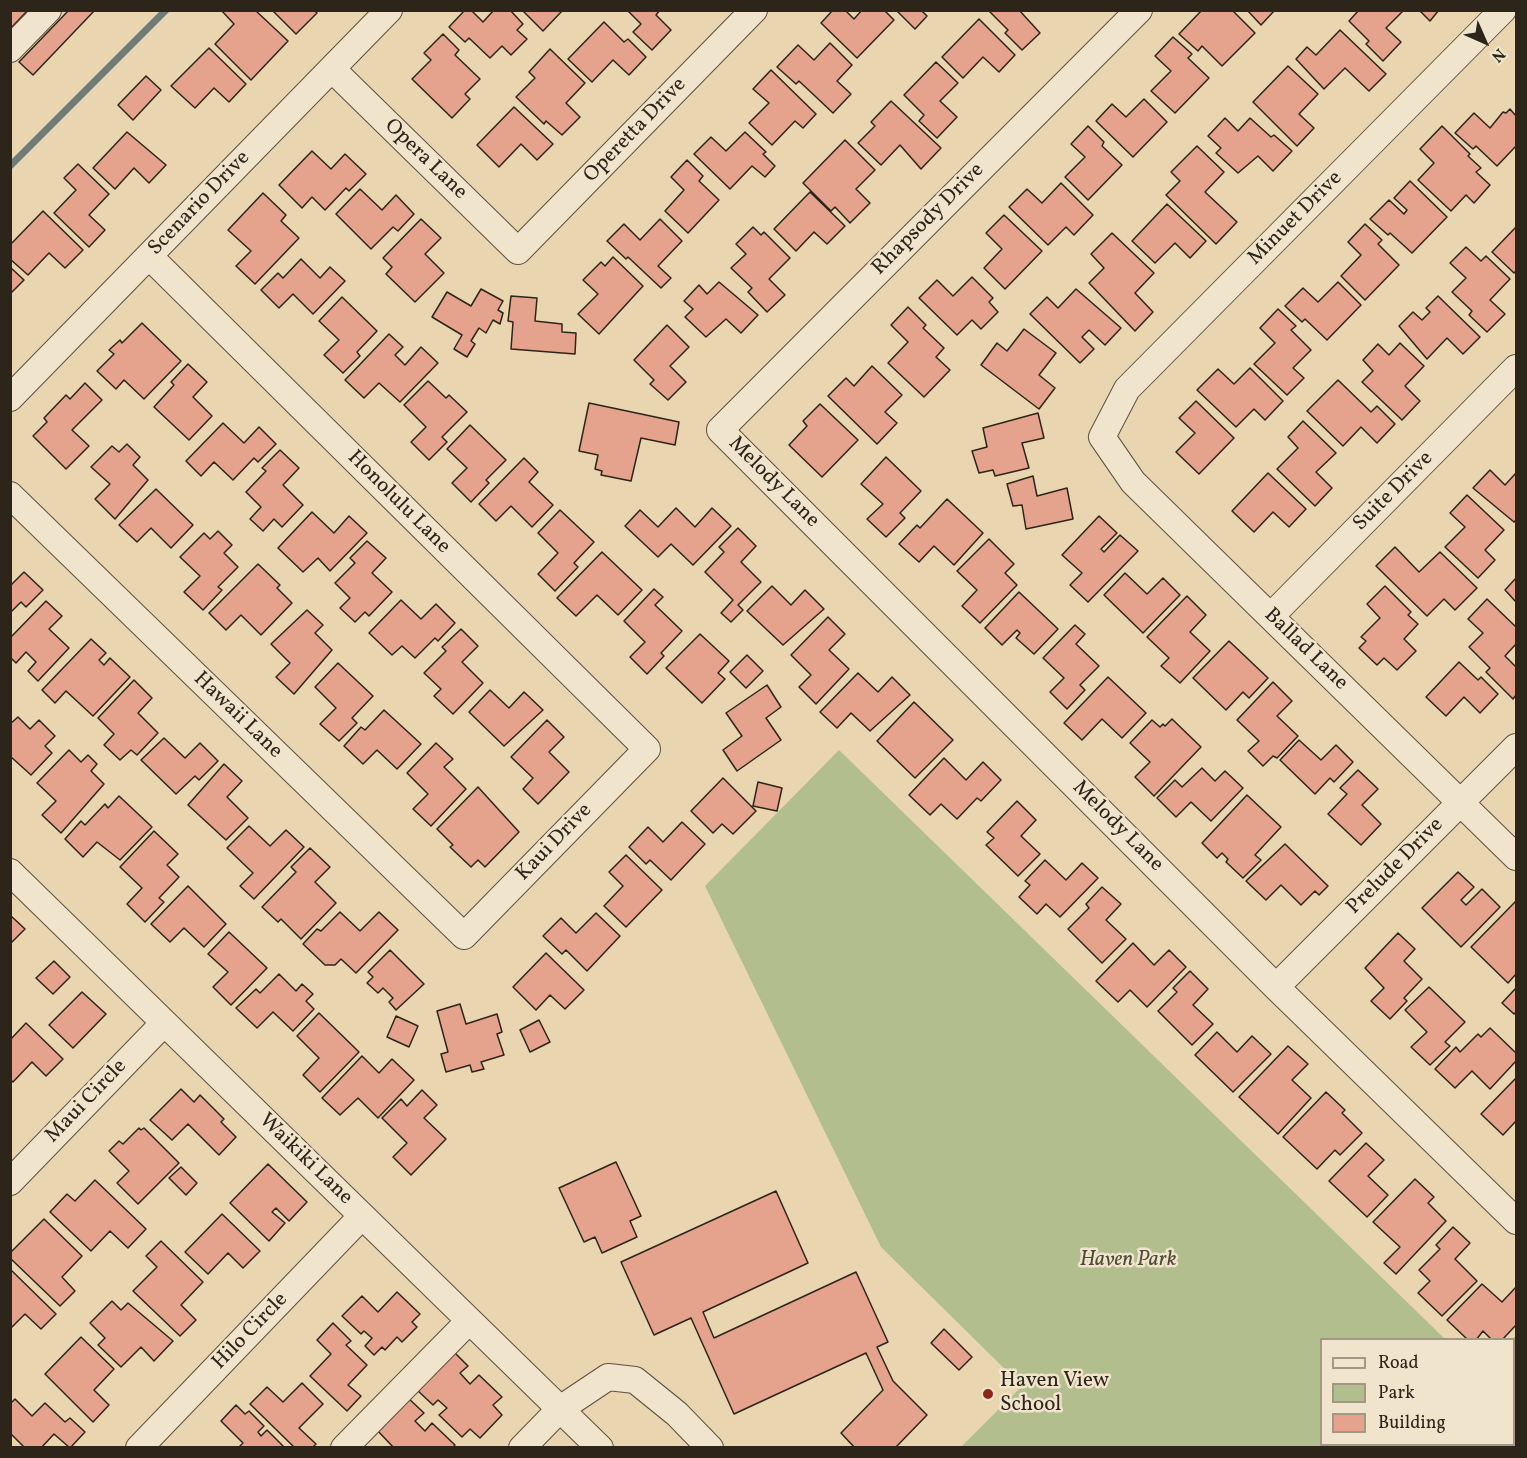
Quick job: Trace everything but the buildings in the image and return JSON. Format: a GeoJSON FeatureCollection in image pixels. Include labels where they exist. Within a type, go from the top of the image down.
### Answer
{"type":"FeatureCollection","features":[{"type":"Feature","properties":{"kind":"street"},"geometry":{"type":"LineString","coordinates":[[10,49],[48,10]]}},
{"type":"Feature","properties":{"kind":"street","name":"Scenario Drive"},"geometry":{"type":"LineString","coordinates":[[10,398],[389,10]]}},
{"type":"Feature","properties":{"kind":"street","name":"Operetta Drive"},"geometry":{"type":"LineString","coordinates":[[518,251],[754,10]]}},
{"type":"Feature","properties":{"kind":"street","name":"Rhapsody Drive"},"geometry":{"type":"LineString","coordinates":[[720,430],[1139,10]]}},
{"type":"Feature","properties":{"kind":"street","name":"Minuet Drive"},"geometry":{"type":"LineString","coordinates":[[1102,437],[1127,390],[1503,10]]}},
{"type":"Feature","properties":{"kind":"street","name":"Opera Lane"},"geometry":{"type":"LineString","coordinates":[[332,69],[518,251]]}},
{"type":"Feature","properties":{"kind":"street","name":"Honolulu Lane"},"geometry":{"type":"LineString","coordinates":[[149,256],[647,749]]}},
{"type":"Feature","properties":{"kind":"street","name":"Suite Drive"},"geometry":{"type":"LineString","coordinates":[[1271,616],[1516,368]]}},
{"type":"Feature","properties":{"kind":"street","name":"Melody Lane"},"geometry":{"type":"LineString","coordinates":[[720,430],[1276,987],[1516,1221]]}},
{"type":"Feature","properties":{"kind":"street","name":"Ballad Lane"},"geometry":{"type":"LineString","coordinates":[[1102,437],[1133,482],[1516,857]]}},
{"type":"Feature","properties":{"kind":"street","name":"Hawaii Lane"},"geometry":{"type":"LineString","coordinates":[[10,495],[464,936]]}},
{"type":"Feature","properties":{"kind":"street","name":"Prelude Drive"},"geometry":{"type":"LineString","coordinates":[[1276,987],[1516,747]]}},
{"type":"Feature","properties":{"kind":"street","name":"Kaui Drive"},"geometry":{"type":"LineString","coordinates":[[464,936],[647,749]]}},
{"type":"Feature","properties":{"kind":"street","name":"Waikiki Lane"},"geometry":{"type":"LineString","coordinates":[[10,872],[600,1448]]}},
{"type":"Feature","properties":{"kind":"street","name":"Maui Circle"},"geometry":{"type":"LineString","coordinates":[[10,1182],[164,1023]]}},
{"type":"Feature","properties":{"kind":"street","name":"Hilo Circle"},"geometry":{"type":"LineString","coordinates":[[139,1448],[362,1216]]}},
{"type":"Feature","properties":{"kind":"street"},"geometry":{"type":"LineString","coordinates":[[344,1448],[469,1321]]}},
{"type":"Feature","properties":{"kind":"street"},"geometry":{"type":"LineString","coordinates":[[522,1448],[560,1409],[608,1377],[635,1380],[677,1414],[710,1448]]}},
{"type":"Feature","properties":{"kind":"green space","name":"Haven Park"},"geometry":{"type":"Polygon","coordinates":[[[839,750],[1444,1338],[1320,1338],[1320,1446],[1505,1446],[961,1447],[1022,1386],[881,1247],[705,886],[839,750]]]}},
{"type":"Feature","properties":{"kind":"waterway"},"geometry":{"type":"LineString","coordinates":[[10,166],[166,10]]}},
{"type":"Feature","properties":{"kind":"place","name":"Haven View School"},"geometry":{"type":"Point","coordinates":[988,1394]}}]}
